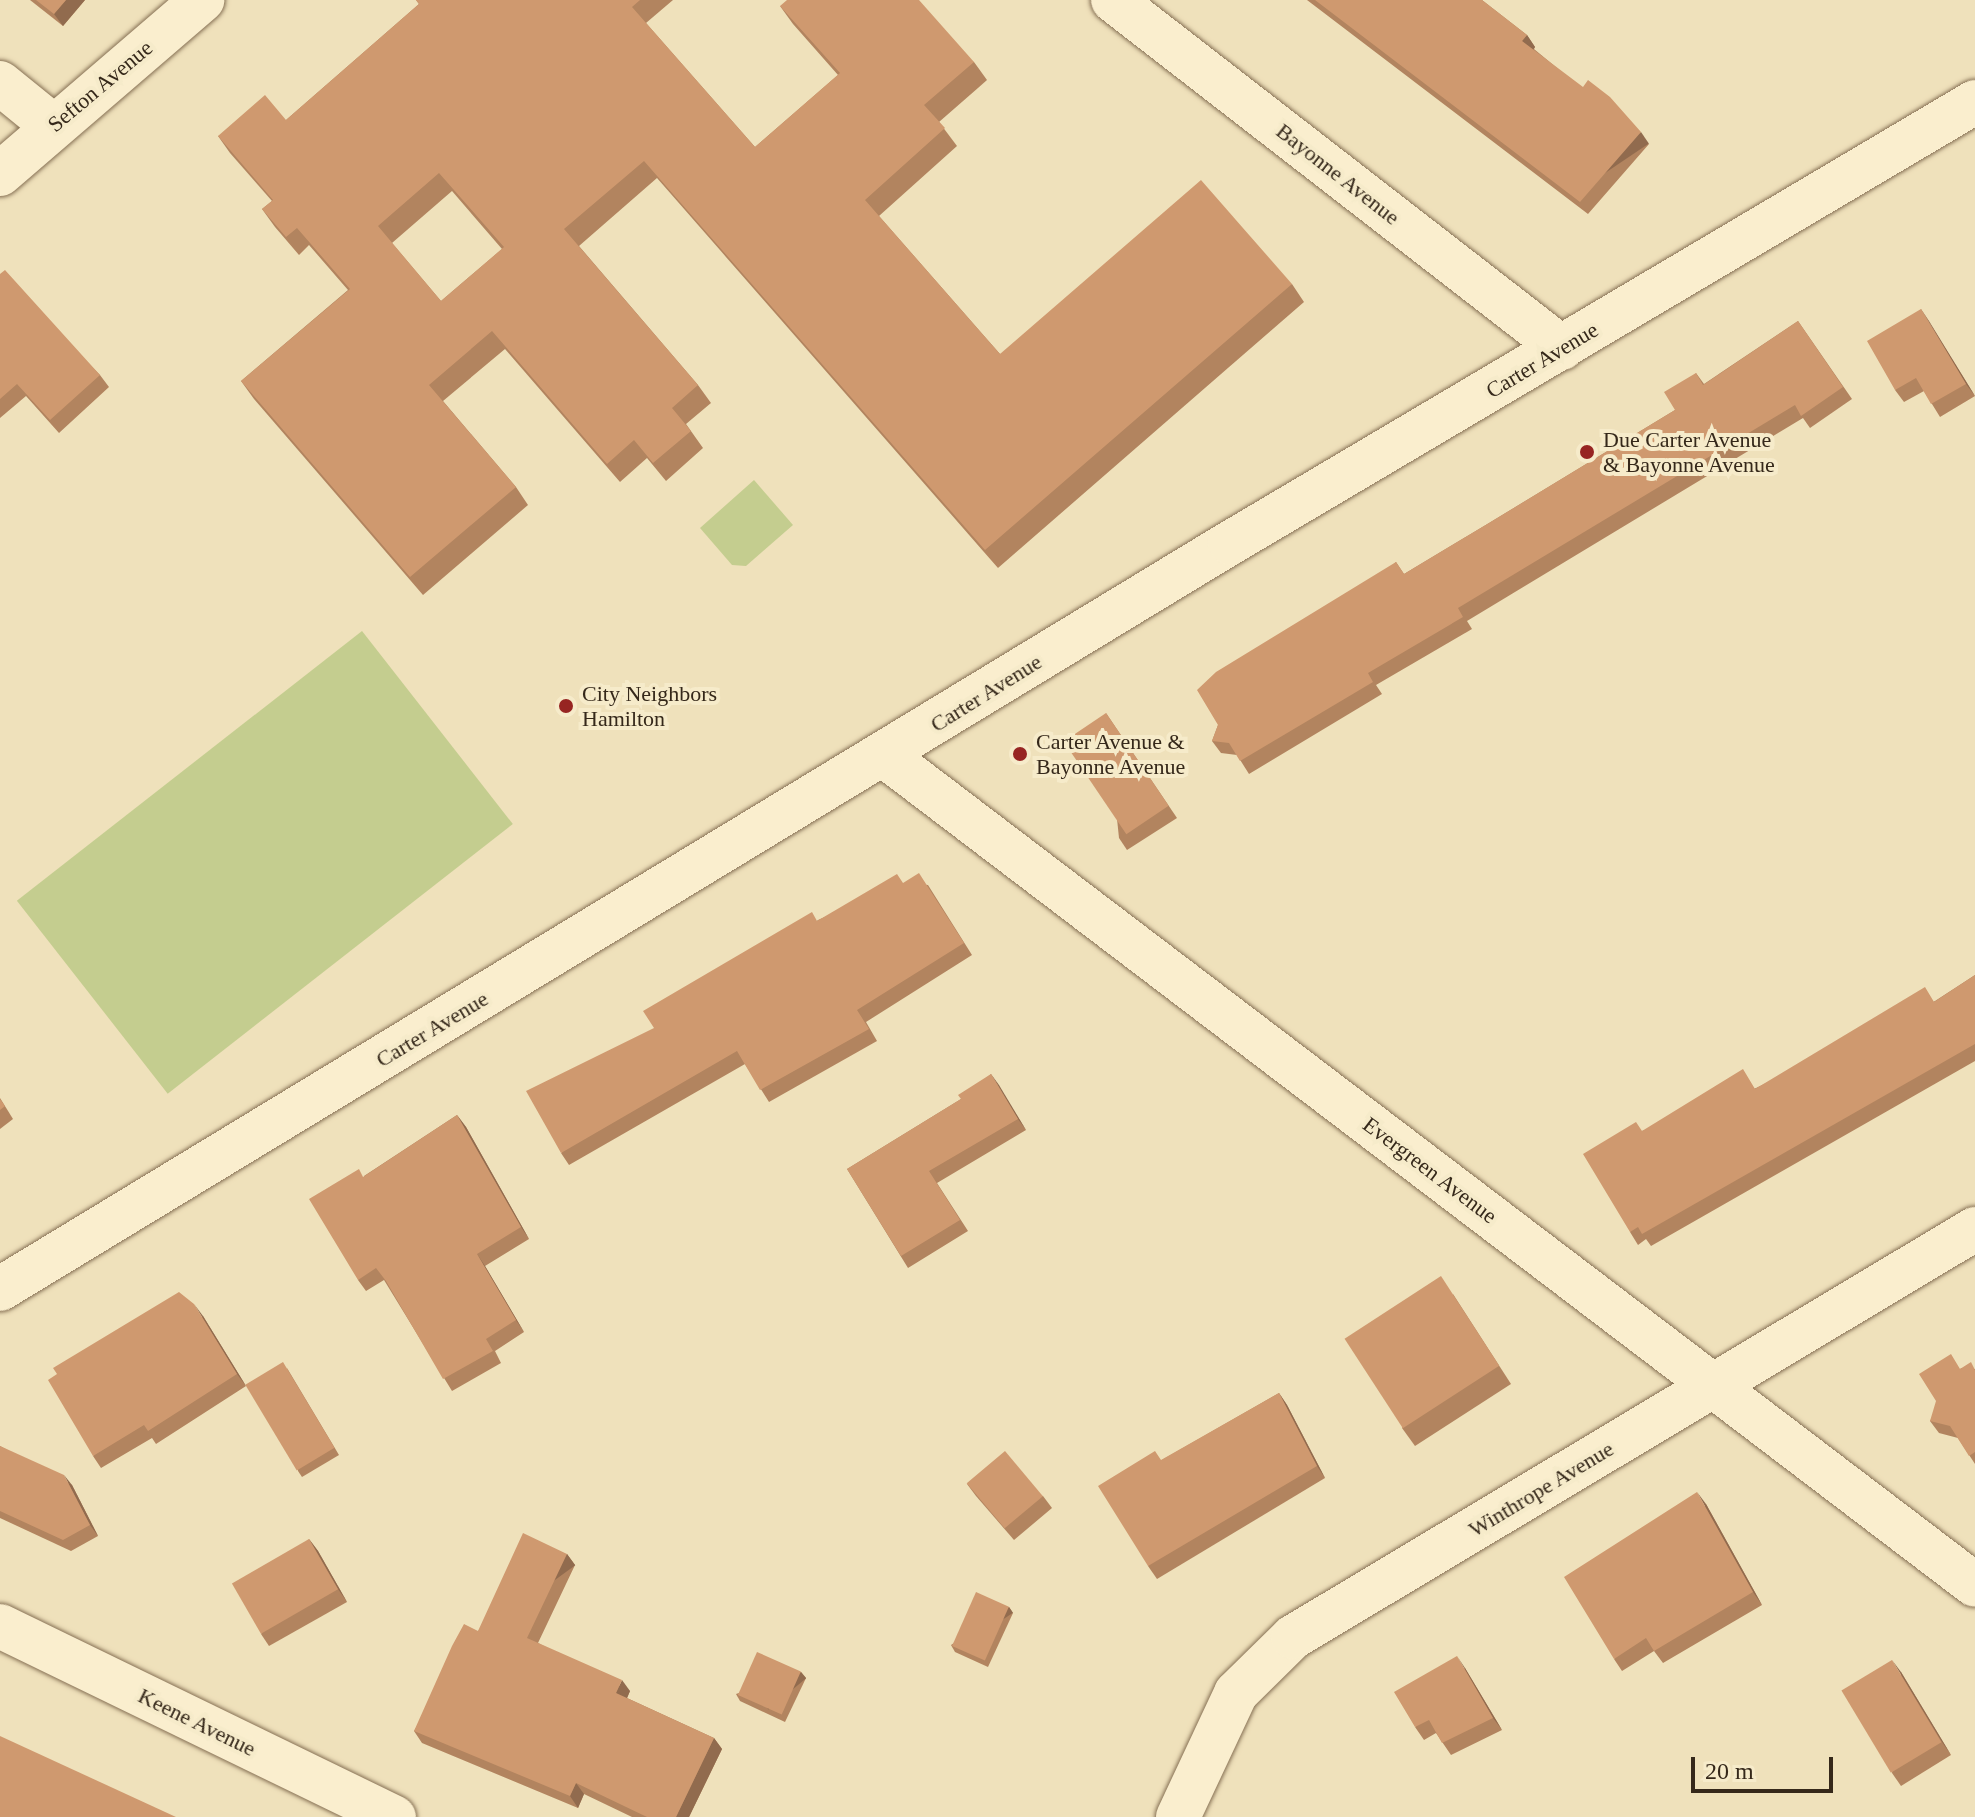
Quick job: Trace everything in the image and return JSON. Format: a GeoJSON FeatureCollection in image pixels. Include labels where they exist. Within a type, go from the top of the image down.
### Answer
{"type":"FeatureCollection","features":[{"type":"Feature","properties":{"kind":"street","name":"Sefton Avenue"},"geometry":{"type":"LineString","coordinates":[[0,174],[202,0]]}},
{"type":"Feature","properties":{"kind":"street","name":"Bayonne Avenue"},"geometry":{"type":"LineString","coordinates":[[1113,0],[1562,348]]}},
{"type":"Feature","properties":{"kind":"street"},"geometry":{"type":"LineString","coordinates":[[0,83],[53,126]]}},
{"type":"Feature","properties":{"kind":"street","name":"Carter Avenue"},"geometry":{"type":"LineString","coordinates":[[0,1289],[1975,102]]}},
{"type":"Feature","properties":{"kind":"street","name":"Evergreen Avenue"},"geometry":{"type":"LineString","coordinates":[[885,756],[1975,1585]]}},
{"type":"Feature","properties":{"kind":"street","name":"Winthrope Avenue"},"geometry":{"type":"LineString","coordinates":[[1178,1817],[1254,1669],[1293,1637],[1975,1229]]}},
{"type":"Feature","properties":{"kind":"street","name":"Keene Avenue"},"geometry":{"type":"LineString","coordinates":[[0,1626],[394,1817]]}},
{"type":"Feature","properties":{"kind":"green space"},"geometry":{"type":"Polygon","coordinates":[[[754,480],[793,525],[746,566],[732,565],[700,528],[754,480]]]}},
{"type":"Feature","properties":{"kind":"green space"},"geometry":{"type":"Polygon","coordinates":[[[362,631],[513,824],[168,1094],[17,901],[362,631]]]}},
{"type":"Feature","properties":{"kind":"building"},"geometry":{"type":"Polygon","coordinates":[[[36,0],[66,0],[54,14],[36,0]]]}},
{"type":"Feature","properties":{"kind":"building"},"geometry":{"type":"Polygon","coordinates":[[[416,0],[640,0],[632,7],[755,147],[840,73],[780,6],[787,0],[919,0],[974,62],[924,105],[945,128],[865,200],[1000,354],[1201,180],[1292,284],[985,550],[644,161],[564,229],[698,385],[672,408],[691,431],[653,463],[634,440],[607,464],[492,331],[429,385],[516,487],[410,577],[241,381],[350,289],[297,228],[286,237],[262,209],[273,200],[218,136],[265,95],[286,120],[419,4],[416,0]],[[439,173],[378,226],[441,301],[504,247],[439,173]]]}},
{"type":"Feature","properties":{"kind":"building"},"geometry":{"type":"Polygon","coordinates":[[[1315,0],[1482,0],[1527,35],[1522,41],[1583,87],[1588,80],[1610,97],[1641,132],[1580,202],[1315,0]]]}},
{"type":"Feature","properties":{"kind":"building"},"geometry":{"type":"Polygon","coordinates":[[[5,270],[100,375],[50,420],[17,384],[0,399],[0,274],[5,270]]]}},
{"type":"Feature","properties":{"kind":"building"},"geometry":{"type":"Polygon","coordinates":[[[1921,309],[1966,384],[1931,404],[1916,378],[1895,390],[1867,341],[1921,309]]]}},
{"type":"Feature","properties":{"kind":"building"},"geometry":{"type":"Polygon","coordinates":[[[1798,321],[1843,387],[1801,416],[1795,405],[1458,608],[1463,617],[1368,673],[1373,682],[1240,761],[1229,743],[1212,741],[1218,725],[1197,690],[1216,672],[1396,562],[1404,574],[1489,523],[1675,410],[1664,392],[1696,373],[1703,385],[1798,321]]]}},
{"type":"Feature","properties":{"kind":"building"},"geometry":{"type":"Polygon","coordinates":[[[1106,713],[1169,806],[1126,834],[1064,742],[1106,713]]]}},
{"type":"Feature","properties":{"kind":"building"},"geometry":{"type":"Polygon","coordinates":[[[919,873],[964,943],[857,1010],[869,1029],[760,1090],[737,1051],[561,1153],[526,1091],[654,1028],[643,1011],[812,912],[817,921],[897,874],[903,883],[919,873]]]}},
{"type":"Feature","properties":{"kind":"building"},"geometry":{"type":"Polygon","coordinates":[[[1975,975],[1975,1044],[1642,1234],[1638,1227],[1630,1232],[1583,1154],[1636,1122],[1642,1131],[1743,1069],[1755,1089],[1925,987],[1934,1002],[1975,975]]]}},
{"type":"Feature","properties":{"kind":"building"},"geometry":{"type":"Polygon","coordinates":[[[991,1074],[1018,1119],[929,1171],[960,1220],[901,1256],[847,1169],[961,1099],[958,1095],[991,1074]]]}},
{"type":"Feature","properties":{"kind":"building"},"geometry":{"type":"Polygon","coordinates":[[[457,1115],[521,1227],[477,1254],[516,1320],[486,1339],[493,1351],[443,1379],[386,1281],[376,1268],[358,1280],[309,1199],[359,1169],[363,1177],[457,1115]]]}},
{"type":"Feature","properties":{"kind":"building"},"geometry":{"type":"Polygon","coordinates":[[[1441,1276],[1499,1366],[1403,1428],[1345,1339],[1441,1276]]]}},
{"type":"Feature","properties":{"kind":"building"},"geometry":{"type":"Polygon","coordinates":[[[179,1292],[194,1304],[237,1374],[148,1431],[144,1425],[93,1456],[48,1380],[57,1374],[53,1368],[179,1292]]]}},
{"type":"Feature","properties":{"kind":"building"},"geometry":{"type":"Polygon","coordinates":[[[1951,1354],[1960,1369],[1971,1362],[1975,1370],[1975,1452],[1969,1456],[1950,1426],[1930,1421],[1936,1401],[1919,1374],[1951,1354]]]}},
{"type":"Feature","properties":{"kind":"building"},"geometry":{"type":"Polygon","coordinates":[[[283,1362],[335,1448],[297,1470],[245,1385],[283,1362]]]}},
{"type":"Feature","properties":{"kind":"building"},"geometry":{"type":"Polygon","coordinates":[[[1279,1393],[1317,1466],[1148,1566],[1098,1486],[1155,1451],[1161,1460],[1279,1393]]]}},
{"type":"Feature","properties":{"kind":"building"},"geometry":{"type":"Polygon","coordinates":[[[0,1446],[64,1475],[90,1525],[63,1540],[0,1511],[0,1446]]]}},
{"type":"Feature","properties":{"kind":"building"},"geometry":{"type":"Polygon","coordinates":[[[1005,1451],[1043,1496],[1005,1528],[967,1483],[1005,1451]]]}},
{"type":"Feature","properties":{"kind":"building"},"geometry":{"type":"Polygon","coordinates":[[[1697,1492],[1753,1592],[1654,1651],[1646,1638],[1614,1659],[1564,1577],[1697,1492]]]}},
{"type":"Feature","properties":{"kind":"building"},"geometry":{"type":"Polygon","coordinates":[[[523,1533],[567,1554],[527,1638],[622,1680],[616,1693],[714,1738],[676,1817],[647,1817],[576,1783],[570,1796],[414,1731],[464,1624],[478,1631],[523,1533]]]}},
{"type":"Feature","properties":{"kind":"building"},"geometry":{"type":"Polygon","coordinates":[[[309,1539],[338,1589],[261,1634],[232,1584],[309,1539]]]}},
{"type":"Feature","properties":{"kind":"building"},"geometry":{"type":"Polygon","coordinates":[[[976,1592],[1009,1607],[985,1661],[952,1646],[976,1592]]]}},
{"type":"Feature","properties":{"kind":"building"},"geometry":{"type":"Polygon","coordinates":[[[757,1652],[801,1672],[782,1714],[738,1695],[757,1652]]]}},
{"type":"Feature","properties":{"kind":"building"},"geometry":{"type":"Polygon","coordinates":[[[1457,1656],[1493,1718],[1442,1743],[1429,1720],[1415,1727],[1394,1692],[1457,1656]]]}},
{"type":"Feature","properties":{"kind":"building"},"geometry":{"type":"Polygon","coordinates":[[[1892,1660],[1941,1742],[1891,1773],[1841,1690],[1892,1660]]]}},
{"type":"Feature","properties":{"kind":"building"},"geometry":{"type":"Polygon","coordinates":[[[0,1736],[176,1817],[0,1817],[0,1736]]]}},
{"type":"Feature","properties":{"kind":"place","name":"Due Carter Avenue & Bayonne Avenue"},"geometry":{"type":"Point","coordinates":[1587,452]}},
{"type":"Feature","properties":{"kind":"place","name":"City Neighbors Hamilton"},"geometry":{"type":"Point","coordinates":[566,706]}},
{"type":"Feature","properties":{"kind":"place","name":"Carter Avenue & Bayonne Avenue"},"geometry":{"type":"Point","coordinates":[1020,754]}}]}
